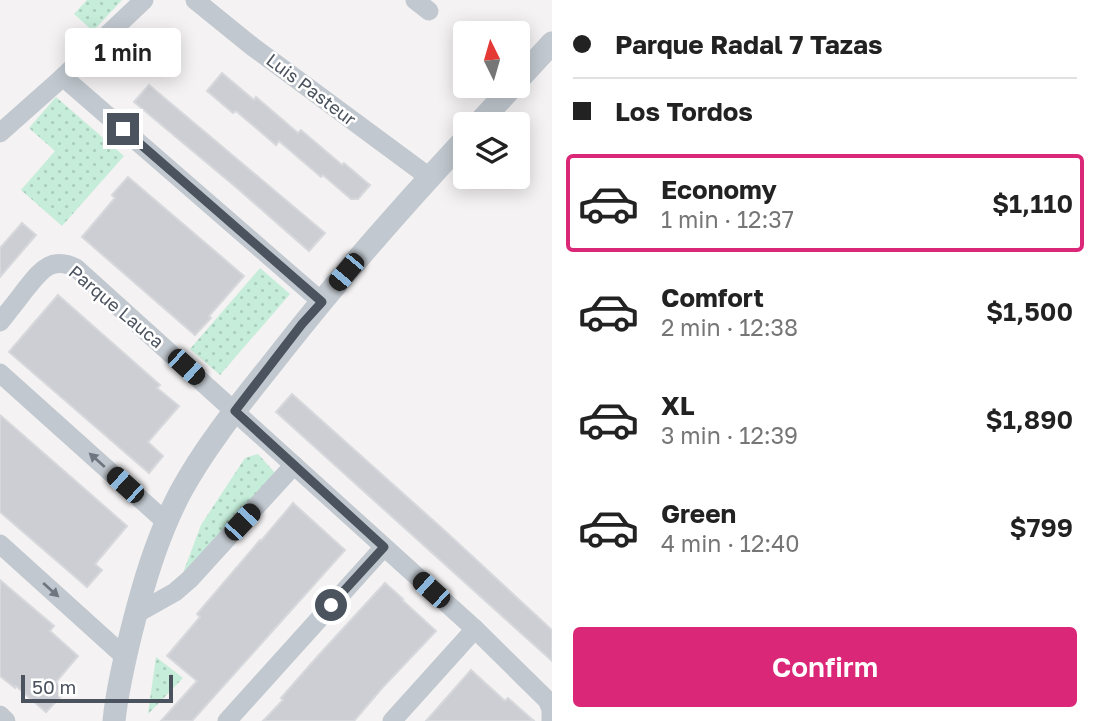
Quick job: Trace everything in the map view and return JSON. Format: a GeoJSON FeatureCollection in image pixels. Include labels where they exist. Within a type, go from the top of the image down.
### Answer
{"type":"FeatureCollection","features":[{"type":"Feature","properties":{"kind":"street"},"geometry":{"type":"LineString","coordinates":[[0,133],[144,0]]}},
{"type":"Feature","properties":{"kind":"street","name":"Luis Pasteur"},"geometry":{"type":"LineString","coordinates":[[195,0],[243,39],[429,177]]}},
{"type":"Feature","properties":{"kind":"street"},"geometry":{"type":"LineString","coordinates":[[530,67],[552,43]]}},
{"type":"Feature","properties":{"kind":"street"},"geometry":{"type":"LineString","coordinates":[[63,77],[322,302]]}},
{"type":"Feature","properties":{"kind":"street"},"geometry":{"type":"LineString","coordinates":[[489,112],[502,98]]}},
{"type":"Feature","properties":{"kind":"street"},"geometry":{"type":"LineString","coordinates":[[114,721],[125,657],[157,545],[166,522],[196,466],[302,324],[453,152]]}},
{"type":"Feature","properties":{"kind":"street","name":"Parque Lauca"},"geometry":{"type":"LineString","coordinates":[[0,322],[43,269],[55,264],[69,265],[76,268],[235,411]]}},
{"type":"Feature","properties":{"kind":"street"},"geometry":{"type":"LineString","coordinates":[[0,373],[166,522]]}},
{"type":"Feature","properties":{"kind":"street"},"geometry":{"type":"LineString","coordinates":[[235,411],[475,629],[547,700],[551,709],[551,721]]}},
{"type":"Feature","properties":{"kind":"street"},"geometry":{"type":"LineString","coordinates":[[136,614],[168,596],[190,579],[294,466]]}},
{"type":"Feature","properties":{"kind":"street"},"geometry":{"type":"LineString","coordinates":[[0,544],[125,657]]}},
{"type":"Feature","properties":{"kind":"street"},"geometry":{"type":"LineString","coordinates":[[227,721],[384,547]]}},
{"type":"Feature","properties":{"kind":"street"},"geometry":{"type":"LineString","coordinates":[[392,721],[475,629]]}},
{"type":"Feature","properties":{"kind":"street"},"geometry":{"type":"LineString","coordinates":[[0,715],[6,721]]}},
{"type":"Feature","properties":{"kind":"green space"},"geometry":{"type":"Polygon","coordinates":[[[87,0],[122,0],[93,31],[74,14],[87,0]]]}},
{"type":"Feature","properties":{"kind":"green space"},"geometry":{"type":"Polygon","coordinates":[[[56,97],[124,156],[62,226],[21,190],[55,151],[29,128],[56,97]]]}},
{"type":"Feature","properties":{"kind":"green space"},"geometry":{"type":"Polygon","coordinates":[[[260,268],[290,294],[220,375],[190,349],[260,268]]]}},
{"type":"Feature","properties":{"kind":"green space"},"geometry":{"type":"Polygon","coordinates":[[[258,454],[276,474],[183,573],[201,525],[245,458],[258,454]]]}},
{"type":"Feature","properties":{"kind":"green space"},"geometry":{"type":"Polygon","coordinates":[[[156,657],[183,678],[148,714],[156,657]]]}},
{"type":"Feature","properties":{"kind":"building"},"geometry":{"type":"Polygon","coordinates":[[[222,73],[254,100],[256,97],[298,133],[301,130],[370,185],[358,199],[351,199],[279,141],[276,145],[236,111],[233,113],[207,91],[222,73]]]}},
{"type":"Feature","properties":{"kind":"building"},"geometry":{"type":"Polygon","coordinates":[[[149,85],[325,233],[309,251],[134,102],[149,85]]]}},
{"type":"Feature","properties":{"kind":"building"},"geometry":{"type":"Polygon","coordinates":[[[128,177],[244,276],[195,335],[82,237],[115,198],[112,195],[128,177]]]}},
{"type":"Feature","properties":{"kind":"building"},"geometry":{"type":"Polygon","coordinates":[[[22,223],[36,235],[0,277],[0,248],[22,223]]]}},
{"type":"Feature","properties":{"kind":"building"},"geometry":{"type":"Polygon","coordinates":[[[58,295],[160,385],[157,388],[179,406],[148,442],[163,456],[149,473],[9,352],[58,295]]]}},
{"type":"Feature","properties":{"kind":"building"},"geometry":{"type":"Polygon","coordinates":[[[292,394],[552,630],[552,661],[276,412],[292,394]]]}},
{"type":"Feature","properties":{"kind":"building"},"geometry":{"type":"Polygon","coordinates":[[[0,415],[127,526],[95,564],[102,570],[87,587],[0,512],[0,415]]]}},
{"type":"Feature","properties":{"kind":"building"},"geometry":{"type":"Polygon","coordinates":[[[293,503],[345,550],[192,721],[161,721],[197,681],[167,656],[200,617],[197,614],[293,503]]]}},
{"type":"Feature","properties":{"kind":"building"},"geometry":{"type":"Polygon","coordinates":[[[0,580],[54,626],[50,631],[78,656],[56,682],[66,691],[46,712],[0,676],[0,580]]]}},
{"type":"Feature","properties":{"kind":"building"},"geometry":{"type":"Polygon","coordinates":[[[385,583],[436,631],[354,721],[263,721],[317,657],[385,583]]]}},
{"type":"Feature","properties":{"kind":"building"},"geometry":{"type":"Polygon","coordinates":[[[471,670],[505,701],[508,698],[534,721],[426,721],[471,670]]]}},
{"type":"Feature","properties":{"kind":"route"},"geometry":{"type":"LineString","coordinates":[[123,129],[322,302],[235,411],[384,547],[331,605]]}}]}
